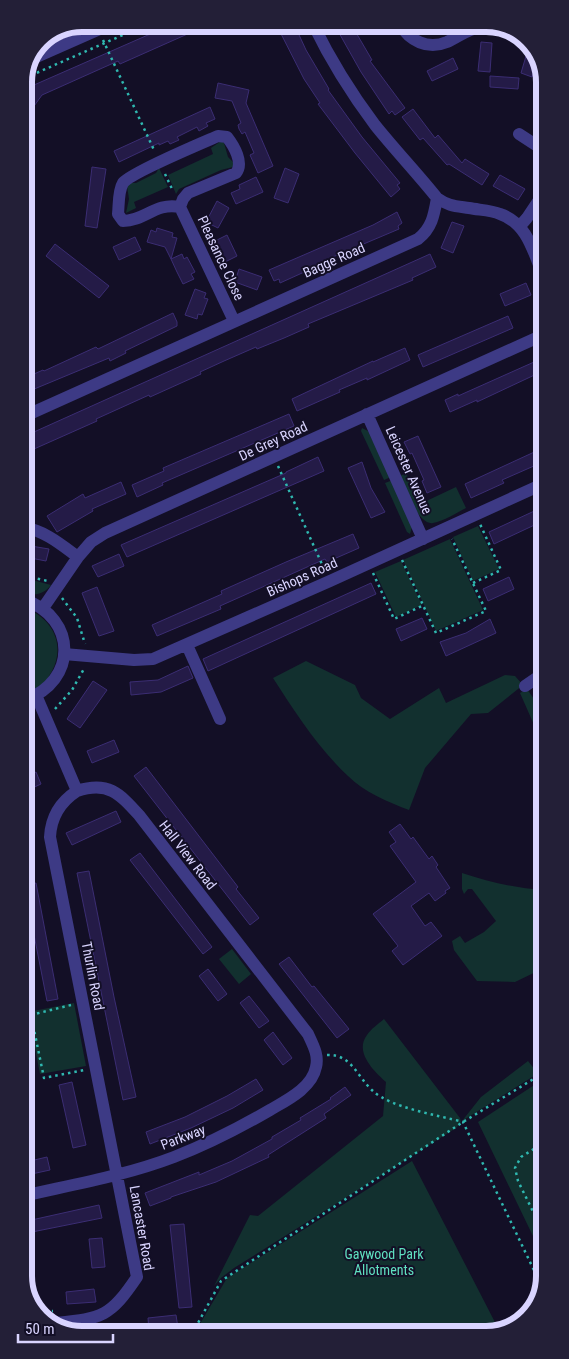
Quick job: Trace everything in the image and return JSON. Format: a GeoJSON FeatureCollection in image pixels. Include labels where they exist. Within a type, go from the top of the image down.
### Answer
{"type":"FeatureCollection","features":[{"type":"Feature","properties":{"kind":"street"},"geometry":{"type":"LineString","coordinates":[[41,55],[91,32]]}},
{"type":"Feature","properties":{"kind":"street"},"geometry":{"type":"LineString","coordinates":[[317,33],[335,66],[376,126],[437,198],[446,205],[499,213],[512,219],[527,235],[536,258]]}},
{"type":"Feature","properties":{"kind":"street"},"geometry":{"type":"LineString","coordinates":[[406,33],[410,38],[432,45],[447,42],[466,33]]}},
{"type":"Feature","properties":{"kind":"street"},"geometry":{"type":"LineString","coordinates":[[519,134],[536,145]]}},
{"type":"Feature","properties":{"kind":"street","name":"Pleasance Close"},"geometry":{"type":"LineString","coordinates":[[180,207],[162,206],[130,221],[123,221],[118,214],[123,183],[130,177],[218,136],[223,135],[227,137],[240,163],[240,168],[236,173],[188,193],[180,207],[234,321]]}},
{"type":"Feature","properties":{"kind":"street","name":"Bagge Road"},"geometry":{"type":"LineString","coordinates":[[33,412],[418,239],[425,234],[434,218],[437,198]]}},
{"type":"Feature","properties":{"kind":"street"},"geometry":{"type":"LineString","coordinates":[[520,226],[536,204]]}},
{"type":"Feature","properties":{"kind":"street","name":"De Grey Road"},"geometry":{"type":"LineString","coordinates":[[43,608],[78,557],[91,542],[105,534],[536,338]]}},
{"type":"Feature","properties":{"kind":"street","name":"Leicester Avenue"},"geometry":{"type":"LineString","coordinates":[[367,414],[423,539]]}},
{"type":"Feature","properties":{"kind":"street","name":"Bishops Road"},"geometry":{"type":"LineString","coordinates":[[64,654],[134,660],[153,659],[447,529],[536,487]]}},
{"type":"Feature","properties":{"kind":"street"},"geometry":{"type":"LineString","coordinates":[[33,530],[53,540],[78,557]]}},
{"type":"Feature","properties":{"kind":"street"},"geometry":{"type":"LineString","coordinates":[[32,697],[43,692],[56,679],[64,654],[60,628],[50,614],[33,603]]}},
{"type":"Feature","properties":{"kind":"street"},"geometry":{"type":"LineString","coordinates":[[187,645],[220,719]]}},
{"type":"Feature","properties":{"kind":"street"},"geometry":{"type":"LineString","coordinates":[[525,686],[536,678]]}},
{"type":"Feature","properties":{"kind":"street"},"geometry":{"type":"LineString","coordinates":[[32,700],[43,714],[77,791]]}},
{"type":"Feature","properties":{"kind":"street","name":"Hall View Road"},"geometry":{"type":"LineString","coordinates":[[77,791],[86,788],[102,788],[123,796],[308,1034],[317,1056]]}},
{"type":"Feature","properties":{"kind":"street","name":"Thurlin Road"},"geometry":{"type":"LineString","coordinates":[[77,791],[61,804],[51,824],[50,837],[117,1175]]}},
{"type":"Feature","properties":{"kind":"street","name":"Parkway"},"geometry":{"type":"LineString","coordinates":[[32,1194],[117,1175],[173,1158],[240,1128],[301,1090],[312,1078],[317,1056]]}},
{"type":"Feature","properties":{"kind":"street","name":"Lancaster Road"},"geometry":{"type":"LineString","coordinates":[[63,1322],[99,1316],[111,1310],[138,1277],[117,1175]]}},
{"type":"Feature","properties":{"kind":"path"},"geometry":{"type":"LineString","coordinates":[[99,32],[180,207]]}},
{"type":"Feature","properties":{"kind":"path"},"geometry":{"type":"LineString","coordinates":[[33,74],[129,32]]}},
{"type":"Feature","properties":{"kind":"path"},"geometry":{"type":"LineString","coordinates":[[274,457],[330,581]]}},
{"type":"Feature","properties":{"kind":"path"},"geometry":{"type":"LineString","coordinates":[[473,583],[501,570],[476,515]]}},
{"type":"Feature","properties":{"kind":"path"},"geometry":{"type":"LineString","coordinates":[[398,550],[436,633],[486,611],[447,529]]}},
{"type":"Feature","properties":{"kind":"path"},"geometry":{"type":"LineString","coordinates":[[369,563],[394,620],[424,605]]}},
{"type":"Feature","properties":{"kind":"path"},"geometry":{"type":"LineString","coordinates":[[33,577],[51,583],[77,618],[84,636],[84,668],[72,690],[51,713],[43,714]]}},
{"type":"Feature","properties":{"kind":"path"},"geometry":{"type":"LineString","coordinates":[[32,1015],[82,1003]]}},
{"type":"Feature","properties":{"kind":"path"},"geometry":{"type":"LineString","coordinates":[[32,1021],[44,1078],[96,1067]]}},
{"type":"Feature","properties":{"kind":"path"},"geometry":{"type":"LineString","coordinates":[[317,1056],[336,1054],[348,1060],[373,1091],[387,1101],[463,1122],[536,1274]]}},
{"type":"Feature","properties":{"kind":"path"},"geometry":{"type":"LineString","coordinates":[[196,1326],[221,1281],[463,1122],[536,1077]]}},
{"type":"Feature","properties":{"kind":"path"},"geometry":{"type":"LineString","coordinates":[[536,1148],[521,1158],[515,1168],[518,1180],[536,1217]]}},
{"type":"Feature","properties":{"kind":"green space"},"geometry":{"type":"Polygon","coordinates":[[[221,141],[224,143],[228,157],[234,163],[233,167],[221,170],[179,189],[176,194],[168,175],[213,154],[211,148],[221,141]]]}},
{"type":"Feature","properties":{"kind":"green space"},"geometry":{"type":"Polygon","coordinates":[[[159,168],[168,187],[134,202],[136,208],[126,213],[129,199],[127,186],[130,183],[136,183],[156,173],[159,168]]]}},
{"type":"Feature","properties":{"kind":"green space"},"geometry":{"type":"Polygon","coordinates":[[[362,428],[368,431],[391,477],[384,480],[361,431],[362,428]]]}},
{"type":"Feature","properties":{"kind":"green space"},"geometry":{"type":"Polygon","coordinates":[[[406,473],[420,504],[456,487],[466,508],[450,517],[433,523],[422,519],[398,477],[406,473]]]}},
{"type":"Feature","properties":{"kind":"green space"},"geometry":{"type":"Polygon","coordinates":[[[393,480],[412,527],[410,534],[407,532],[385,483],[393,480]]]}},
{"type":"Feature","properties":{"kind":"green space"},"geometry":{"type":"Polygon","coordinates":[[[478,526],[499,569],[473,581],[453,537],[478,526]]]}},
{"type":"Feature","properties":{"kind":"green space"},"geometry":{"type":"Polygon","coordinates":[[[450,539],[483,610],[436,631],[403,560],[450,539]]]}},
{"type":"Feature","properties":{"kind":"green space"},"geometry":{"type":"Polygon","coordinates":[[[401,561],[422,605],[396,617],[375,572],[401,561]]]}},
{"type":"Feature","properties":{"kind":"green space"},"geometry":{"type":"Polygon","coordinates":[[[33,580],[51,585],[40,594],[33,594],[33,580]]]}},
{"type":"Feature","properties":{"kind":"green space"},"geometry":{"type":"Polygon","coordinates":[[[33,611],[43,618],[49,625],[57,642],[56,661],[52,671],[46,681],[32,690],[33,611]]]}},
{"type":"Feature","properties":{"kind":"green space"},"geometry":{"type":"Polygon","coordinates":[[[306,661],[355,685],[361,698],[390,719],[439,688],[446,703],[505,675],[515,676],[523,685],[488,713],[471,714],[425,768],[409,810],[377,796],[354,782],[327,754],[298,717],[273,678],[306,661]]]}},
{"type":"Feature","properties":{"kind":"green space"},"geometry":{"type":"Polygon","coordinates":[[[527,689],[534,699],[536,698],[535,727],[520,693],[527,689]]]}},
{"type":"Feature","properties":{"kind":"green space"},"geometry":{"type":"Polygon","coordinates":[[[462,873],[502,884],[536,889],[536,972],[515,982],[477,981],[454,950],[452,941],[460,936],[465,943],[484,932],[496,921],[472,889],[468,889],[464,894],[462,889],[462,873]]]}},
{"type":"Feature","properties":{"kind":"green space"},"geometry":{"type":"Polygon","coordinates":[[[232,949],[251,974],[239,984],[219,959],[232,949]]]}},
{"type":"Feature","properties":{"kind":"green space"},"geometry":{"type":"Polygon","coordinates":[[[74,1003],[86,1066],[40,1074],[32,1034],[32,1011],[74,1003]]]}},
{"type":"Feature","properties":{"kind":"green space"},"geometry":{"type":"Polygon","coordinates":[[[384,1019],[460,1118],[461,1122],[456,1128],[234,1268],[214,1286],[250,1215],[258,1216],[383,1116],[386,1082],[371,1067],[363,1048],[367,1035],[384,1019]]]}},
{"type":"Feature","properties":{"kind":"green space"},"geometry":{"type":"Polygon","coordinates":[[[528,1061],[536,1071],[536,1075],[462,1121],[481,1097],[528,1061]]]}},
{"type":"Feature","properties":{"kind":"green space"},"geometry":{"type":"Polygon","coordinates":[[[536,1084],[536,1242],[478,1122],[536,1084]]]}},
{"type":"Feature","properties":{"kind":"green space","name":"Gaywood Park Allotments"},"geometry":{"type":"Polygon","coordinates":[[[412,1161],[497,1325],[199,1326],[227,1278],[412,1161]]]}},
{"type":"Feature","properties":{"kind":"building"},"geometry":{"type":"Polygon","coordinates":[[[154,32],[191,32],[120,64],[118,61],[42,95],[33,108],[34,85],[154,32]]]}},
{"type":"Feature","properties":{"kind":"building"},"geometry":{"type":"Polygon","coordinates":[[[280,32],[298,33],[328,90],[362,137],[400,183],[397,185],[400,189],[391,197],[318,104],[320,103],[304,79],[280,32]]]}},
{"type":"Feature","properties":{"kind":"building"},"geometry":{"type":"Polygon","coordinates":[[[339,33],[356,33],[372,60],[370,61],[405,108],[395,115],[392,111],[389,114],[361,72],[339,33]]]}},
{"type":"Feature","properties":{"kind":"building"},"geometry":{"type":"Polygon","coordinates":[[[481,42],[492,43],[490,72],[478,71],[481,42]]]}},
{"type":"Feature","properties":{"kind":"building"},"geometry":{"type":"Polygon","coordinates":[[[527,53],[535,69],[532,77],[521,73],[527,53]]]}},
{"type":"Feature","properties":{"kind":"building"},"geometry":{"type":"Polygon","coordinates":[[[453,58],[458,69],[432,81],[427,71],[453,58]]]}},
{"type":"Feature","properties":{"kind":"building"},"geometry":{"type":"Polygon","coordinates":[[[490,76],[519,78],[518,89],[490,87],[490,76]]]}},
{"type":"Feature","properties":{"kind":"building"},"geometry":{"type":"Polygon","coordinates":[[[218,83],[249,90],[246,103],[273,166],[258,173],[250,155],[254,153],[245,132],[242,134],[239,129],[238,125],[241,123],[232,101],[215,98],[218,83]]]}},
{"type":"Feature","properties":{"kind":"building"},"geometry":{"type":"Polygon","coordinates":[[[210,107],[215,119],[206,123],[208,126],[199,131],[197,127],[177,137],[179,140],[170,144],[168,141],[159,145],[159,143],[119,162],[114,151],[210,107]]]}},
{"type":"Feature","properties":{"kind":"building"},"geometry":{"type":"Polygon","coordinates":[[[413,109],[435,138],[438,135],[462,163],[465,159],[489,174],[482,185],[449,164],[447,165],[423,138],[420,140],[402,117],[413,109]]]}},
{"type":"Feature","properties":{"kind":"building"},"geometry":{"type":"Polygon","coordinates":[[[92,167],[106,169],[97,228],[85,226],[92,167]]]}},
{"type":"Feature","properties":{"kind":"building"},"geometry":{"type":"Polygon","coordinates":[[[285,168],[299,174],[288,203],[274,198],[285,168]]]}},
{"type":"Feature","properties":{"kind":"building"},"geometry":{"type":"Polygon","coordinates":[[[500,175],[525,189],[518,200],[493,186],[500,175]]]}},
{"type":"Feature","properties":{"kind":"building"},"geometry":{"type":"Polygon","coordinates":[[[256,177],[263,192],[236,204],[231,193],[240,189],[239,185],[256,177]]]}},
{"type":"Feature","properties":{"kind":"building"},"geometry":{"type":"Polygon","coordinates":[[[217,201],[229,208],[218,228],[206,222],[217,201]]]}},
{"type":"Feature","properties":{"kind":"building"},"geometry":{"type":"Polygon","coordinates":[[[397,212],[402,223],[398,226],[399,229],[321,262],[322,264],[280,283],[279,279],[274,281],[269,270],[373,225],[397,212]]]}},
{"type":"Feature","properties":{"kind":"building"},"geometry":{"type":"Polygon","coordinates":[[[452,222],[464,226],[453,253],[441,248],[452,222]]]}},
{"type":"Feature","properties":{"kind":"building"},"geometry":{"type":"Polygon","coordinates":[[[157,228],[173,233],[172,237],[177,238],[171,259],[165,247],[147,242],[151,230],[156,232],[157,228]]]}},
{"type":"Feature","properties":{"kind":"building"},"geometry":{"type":"Polygon","coordinates":[[[227,235],[237,256],[225,262],[215,241],[227,235]]]}},
{"type":"Feature","properties":{"kind":"building"},"geometry":{"type":"Polygon","coordinates":[[[135,237],[141,250],[119,260],[113,247],[135,237]]]}},
{"type":"Feature","properties":{"kind":"building"},"geometry":{"type":"Polygon","coordinates":[[[55,244],[109,286],[99,298],[46,256],[55,244]]]}},
{"type":"Feature","properties":{"kind":"building"},"geometry":{"type":"Polygon","coordinates":[[[182,254],[184,259],[187,257],[195,272],[191,274],[194,279],[183,284],[171,259],[182,254]]]}},
{"type":"Feature","properties":{"kind":"building"},"geometry":{"type":"Polygon","coordinates":[[[430,254],[436,267],[412,278],[413,280],[308,324],[309,327],[284,338],[257,349],[256,347],[224,361],[200,372],[201,374],[150,397],[149,395],[33,450],[33,433],[430,254]]]}},
{"type":"Feature","properties":{"kind":"building"},"geometry":{"type":"Polygon","coordinates":[[[239,269],[262,277],[257,290],[235,282],[239,269]]]}},
{"type":"Feature","properties":{"kind":"building"},"geometry":{"type":"Polygon","coordinates":[[[526,283],[531,295],[505,306],[500,294],[526,283]]]}},
{"type":"Feature","properties":{"kind":"building"},"geometry":{"type":"Polygon","coordinates":[[[195,289],[206,293],[204,298],[208,299],[202,315],[198,314],[197,319],[185,315],[195,289]]]}},
{"type":"Feature","properties":{"kind":"building"},"geometry":{"type":"Polygon","coordinates":[[[173,313],[177,322],[177,326],[125,351],[126,353],[110,361],[109,358],[33,390],[33,375],[96,347],[98,349],[173,313]]]}},
{"type":"Feature","properties":{"kind":"building"},"geometry":{"type":"Polygon","coordinates":[[[508,316],[513,328],[423,367],[418,355],[508,316]]]}},
{"type":"Feature","properties":{"kind":"building"},"geometry":{"type":"Polygon","coordinates":[[[405,348],[410,360],[367,380],[367,378],[339,390],[340,392],[297,411],[292,399],[405,348]]]}},
{"type":"Feature","properties":{"kind":"building"},"geometry":{"type":"Polygon","coordinates":[[[536,361],[536,374],[477,402],[477,400],[450,412],[445,400],[458,394],[458,396],[536,361]]]}},
{"type":"Feature","properties":{"kind":"building"},"geometry":{"type":"Polygon","coordinates":[[[289,414],[294,426],[162,483],[163,485],[137,497],[132,485],[164,471],[163,468],[289,414]]]}},
{"type":"Feature","properties":{"kind":"building"},"geometry":{"type":"Polygon","coordinates":[[[418,436],[441,487],[427,493],[422,481],[424,480],[412,453],[410,454],[404,442],[418,436]]]}},
{"type":"Feature","properties":{"kind":"building"},"geometry":{"type":"Polygon","coordinates":[[[536,451],[536,465],[502,480],[504,483],[471,498],[465,484],[536,451]]]}},
{"type":"Feature","properties":{"kind":"building"},"geometry":{"type":"Polygon","coordinates":[[[318,457],[324,471],[127,557],[121,545],[286,473],[318,457]]]}},
{"type":"Feature","properties":{"kind":"building"},"geometry":{"type":"Polygon","coordinates":[[[362,462],[371,488],[385,512],[371,518],[348,468],[362,462]]]}},
{"type":"Feature","properties":{"kind":"building"},"geometry":{"type":"Polygon","coordinates":[[[121,482],[126,494],[92,509],[93,511],[57,532],[47,516],[83,494],[85,498],[121,482]]]}},
{"type":"Feature","properties":{"kind":"building"},"geometry":{"type":"Polygon","coordinates":[[[536,510],[536,524],[494,544],[489,532],[536,510]]]}},
{"type":"Feature","properties":{"kind":"building"},"geometry":{"type":"Polygon","coordinates":[[[353,534],[359,548],[327,562],[325,559],[220,606],[221,609],[157,636],[152,625],[222,594],[221,591],[353,534]]]}},
{"type":"Feature","properties":{"kind":"building"},"geometry":{"type":"Polygon","coordinates":[[[33,546],[49,549],[46,561],[33,558],[33,546]]]}},
{"type":"Feature","properties":{"kind":"building"},"geometry":{"type":"Polygon","coordinates":[[[119,554],[124,566],[98,577],[92,566],[119,554]]]}},
{"type":"Feature","properties":{"kind":"building"},"geometry":{"type":"Polygon","coordinates":[[[509,577],[514,589],[488,601],[483,589],[509,577]]]}},
{"type":"Feature","properties":{"kind":"building"},"geometry":{"type":"Polygon","coordinates":[[[371,583],[376,594],[208,671],[203,659],[371,583]]]}},
{"type":"Feature","properties":{"kind":"building"},"geometry":{"type":"Polygon","coordinates":[[[97,587],[114,631],[99,636],[82,593],[97,587]]]}},
{"type":"Feature","properties":{"kind":"building"},"geometry":{"type":"Polygon","coordinates":[[[422,618],[427,629],[401,641],[396,629],[422,618]]]}},
{"type":"Feature","properties":{"kind":"building"},"geometry":{"type":"Polygon","coordinates":[[[490,619],[496,633],[446,656],[440,642],[466,633],[490,619]]]}},
{"type":"Feature","properties":{"kind":"building"},"geometry":{"type":"Polygon","coordinates":[[[188,666],[193,678],[161,692],[131,695],[130,682],[158,680],[188,666]]]}},
{"type":"Feature","properties":{"kind":"building"},"geometry":{"type":"Polygon","coordinates":[[[93,681],[107,690],[80,728],[67,719],[93,681]]]}},
{"type":"Feature","properties":{"kind":"building"},"geometry":{"type":"Polygon","coordinates":[[[114,740],[119,752],[92,763],[87,751],[114,740]]]}},
{"type":"Feature","properties":{"kind":"building"},"geometry":{"type":"Polygon","coordinates":[[[146,767],[238,887],[236,889],[259,918],[250,925],[134,776],[146,767]]]}},
{"type":"Feature","properties":{"kind":"building"},"geometry":{"type":"Polygon","coordinates":[[[36,772],[41,784],[32,788],[32,774],[36,772]]]}},
{"type":"Feature","properties":{"kind":"building"},"geometry":{"type":"Polygon","coordinates":[[[116,811],[121,822],[72,845],[66,833],[116,811]]]}},
{"type":"Feature","properties":{"kind":"building"},"geometry":{"type":"Polygon","coordinates":[[[400,824],[411,839],[413,837],[429,859],[432,856],[438,865],[436,867],[450,888],[435,901],[429,893],[411,906],[425,926],[431,922],[442,936],[403,965],[392,951],[398,946],[373,914],[416,882],[390,846],[396,842],[389,832],[400,824]]]}},
{"type":"Feature","properties":{"kind":"building"},"geometry":{"type":"Polygon","coordinates":[[[140,853],[212,947],[203,954],[130,860],[140,853]]]}},
{"type":"Feature","properties":{"kind":"building"},"geometry":{"type":"Polygon","coordinates":[[[89,871],[136,1097],[123,1100],[77,873],[89,871]]]}},
{"type":"Feature","properties":{"kind":"building"},"geometry":{"type":"Polygon","coordinates":[[[36,883],[58,999],[47,1001],[32,926],[32,884],[36,883]]]}},
{"type":"Feature","properties":{"kind":"building"},"geometry":{"type":"Polygon","coordinates":[[[289,957],[312,987],[314,986],[349,1029],[337,1038],[279,964],[289,957]]]}},
{"type":"Feature","properties":{"kind":"building"},"geometry":{"type":"Polygon","coordinates":[[[208,969],[227,994],[218,1001],[199,976],[208,969]]]}},
{"type":"Feature","properties":{"kind":"building"},"geometry":{"type":"Polygon","coordinates":[[[249,996],[269,1021],[259,1028],[240,1003],[249,996]]]}},
{"type":"Feature","properties":{"kind":"building"},"geometry":{"type":"Polygon","coordinates":[[[273,1032],[292,1058],[283,1065],[264,1040],[273,1032]]]}},
{"type":"Feature","properties":{"kind":"building"},"geometry":{"type":"Polygon","coordinates":[[[256,1079],[263,1090],[233,1108],[191,1128],[150,1144],[146,1132],[185,1117],[256,1079]]]}},
{"type":"Feature","properties":{"kind":"building"},"geometry":{"type":"Polygon","coordinates":[[[72,1082],[86,1145],[73,1148],[59,1085],[72,1082]]]}},
{"type":"Feature","properties":{"kind":"building"},"geometry":{"type":"Polygon","coordinates":[[[345,1087],[351,1095],[324,1114],[326,1118],[268,1155],[269,1157],[216,1182],[150,1206],[145,1193],[199,1172],[199,1175],[232,1161],[272,1139],[272,1137],[301,1120],[300,1118],[331,1099],[345,1087]]]}},
{"type":"Feature","properties":{"kind":"building"},"geometry":{"type":"Polygon","coordinates":[[[47,1157],[50,1170],[32,1174],[32,1161],[47,1157]]]}},
{"type":"Feature","properties":{"kind":"building"},"geometry":{"type":"Polygon","coordinates":[[[99,1205],[102,1218],[32,1232],[32,1220],[99,1205]]]}},
{"type":"Feature","properties":{"kind":"building"},"geometry":{"type":"Polygon","coordinates":[[[184,1224],[192,1307],[179,1308],[170,1225],[184,1224]]]}},
{"type":"Feature","properties":{"kind":"building"},"geometry":{"type":"Polygon","coordinates":[[[102,1238],[105,1267],[92,1268],[89,1239],[102,1238]]]}},
{"type":"Feature","properties":{"kind":"building"},"geometry":{"type":"Polygon","coordinates":[[[94,1289],[96,1302],[67,1304],[66,1292],[94,1289]]]}},
{"type":"Feature","properties":{"kind":"building"},"geometry":{"type":"Polygon","coordinates":[[[176,1315],[178,1326],[149,1326],[148,1318],[176,1315]]]}}]}
